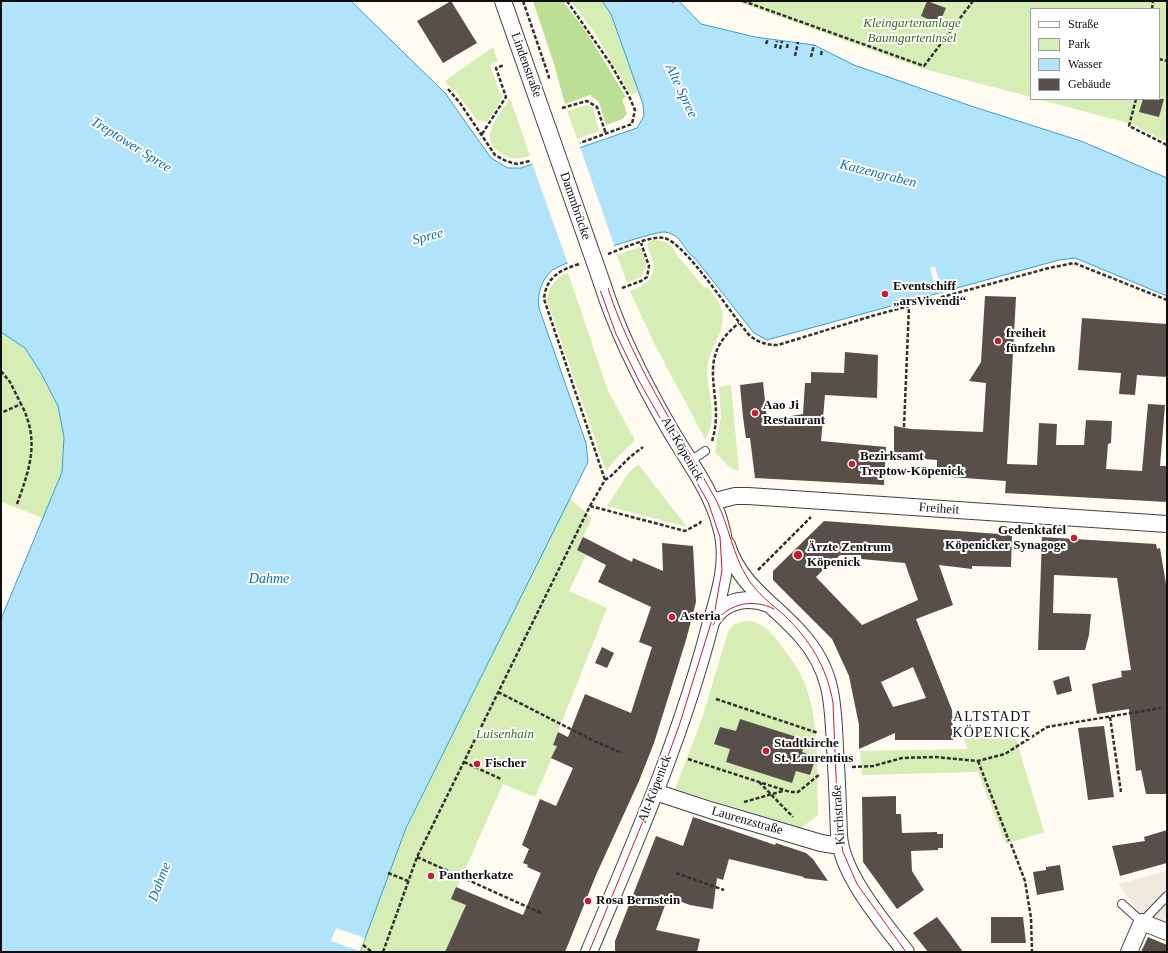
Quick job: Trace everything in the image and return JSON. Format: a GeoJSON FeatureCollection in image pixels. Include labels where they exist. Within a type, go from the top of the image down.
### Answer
{"type":"FeatureCollection","features":[{"type":"Feature","properties":{"kind":"street","name":"Lindenstraße"},"geometry":{"type":"LineString","coordinates":[[503,1],[548,129]]}},
{"type":"Feature","properties":{"kind":"street","name":"Dammbrücke"},"geometry":{"type":"LineString","coordinates":[[548,129],[602,283]]}},
{"type":"Feature","properties":{"kind":"street","name":"Alt-Köpenick"},"geometry":{"type":"LineString","coordinates":[[589,952],[655,792],[682,717],[718,600],[723,572],[724,547],[722,528],[712,502],[632,361],[602,283]]}},
{"type":"Feature","properties":{"kind":"street","name":"Freiheit"},"geometry":{"type":"LineString","coordinates":[[712,502],[741,496],[1167,524]]}},
{"type":"Feature","properties":{"kind":"street","name":"Kirchstraße"},"geometry":{"type":"LineString","coordinates":[[722,528],[733,562],[746,582],[802,636],[814,651],[825,672],[833,703],[829,769],[840,846],[845,862],[857,884],[906,952]]}},
{"type":"Feature","properties":{"kind":"street","name":"Alt-Köpenick"},"geometry":{"type":"LineString","coordinates":[[711,622],[718,613],[735,602],[750,600],[768,604]]}},
{"type":"Feature","properties":{"kind":"street","name":"Laurenzstraße"},"geometry":{"type":"LineString","coordinates":[[655,792],[821,843],[840,846]]}},
{"type":"Feature","properties":{"kind":"street"},"geometry":{"type":"LineString","coordinates":[[1128,952],[1142,922],[1167,932]]}},
{"type":"Feature","properties":{"kind":"lane"},"geometry":{"type":"LineString","coordinates":[[689,462],[705,451]]}},
{"type":"Feature","properties":{"kind":"lane"},"geometry":{"type":"LineString","coordinates":[[1122,904],[1142,922],[1167,896]]}},
{"type":"Feature","properties":{"kind":"path"},"geometry":{"type":"LineString","coordinates":[[567,1],[610,63],[635,110],[632,124],[580,143]]}},
{"type":"Feature","properties":{"kind":"path"},"geometry":{"type":"LineString","coordinates":[[743,1],[924,66],[973,1]]}},
{"type":"Feature","properties":{"kind":"path"},"geometry":{"type":"LineString","coordinates":[[766,44],[768,40]]}},
{"type":"Feature","properties":{"kind":"path"},"geometry":{"type":"LineString","coordinates":[[774,48],[777,41]]}},
{"type":"Feature","properties":{"kind":"path"},"geometry":{"type":"LineString","coordinates":[[780,49],[782,41]]}},
{"type":"Feature","properties":{"kind":"path"},"geometry":{"type":"LineString","coordinates":[[787,48],[788,42]]}},
{"type":"Feature","properties":{"kind":"path"},"geometry":{"type":"LineString","coordinates":[[795,56],[798,42]]}},
{"type":"Feature","properties":{"kind":"path"},"geometry":{"type":"LineString","coordinates":[[811,57],[814,45]]}},
{"type":"Feature","properties":{"kind":"path"},"geometry":{"type":"LineString","coordinates":[[821,55],[822,50]]}},
{"type":"Feature","properties":{"kind":"path"},"geometry":{"type":"LineString","coordinates":[[482,134],[506,97],[496,68],[504,65]]}},
{"type":"Feature","properties":{"kind":"path"},"geometry":{"type":"LineString","coordinates":[[448,89],[482,134],[488,146],[495,155],[506,162],[517,164],[530,161]]}},
{"type":"Feature","properties":{"kind":"path"},"geometry":{"type":"LineString","coordinates":[[1136,100],[1129,126],[1167,145]]}},
{"type":"Feature","properties":{"kind":"path"},"geometry":{"type":"LineString","coordinates":[[562,108],[587,101],[597,107],[606,134]]}},
{"type":"Feature","properties":{"kind":"path"},"geometry":{"type":"LineString","coordinates":[[622,288],[641,281],[647,277],[649,266],[641,243]]}},
{"type":"Feature","properties":{"kind":"path"},"geometry":{"type":"LineString","coordinates":[[705,451],[711,446],[716,430],[717,412],[712,374],[714,355],[724,338],[739,323],[750,336],[759,343],[778,345],[909,306],[1049,268],[1074,263],[1167,300]]}},
{"type":"Feature","properties":{"kind":"path"},"geometry":{"type":"LineString","coordinates":[[904,427],[909,306]]}},
{"type":"Feature","properties":{"kind":"path"},"geometry":{"type":"LineString","coordinates":[[1,371],[10,382],[30,426],[32,442],[29,468],[18,504]]}},
{"type":"Feature","properties":{"kind":"path"},"geometry":{"type":"LineString","coordinates":[[1,412],[20,404]]}},
{"type":"Feature","properties":{"kind":"path"},"geometry":{"type":"LineString","coordinates":[[383,952],[416,857],[590,506],[605,480],[643,447]]}},
{"type":"Feature","properties":{"kind":"path"},"geometry":{"type":"LineString","coordinates":[[746,582],[827,501]]}},
{"type":"Feature","properties":{"kind":"path"},"geometry":{"type":"LineString","coordinates":[[590,506],[685,531],[700,523],[712,502]]}},
{"type":"Feature","properties":{"kind":"path"},"geometry":{"type":"LineString","coordinates":[[498,692],[581,735],[622,753]]}},
{"type":"Feature","properties":{"kind":"path"},"geometry":{"type":"LineString","coordinates":[[716,699],[820,734]]}},
{"type":"Feature","properties":{"kind":"path"},"geometry":{"type":"LineString","coordinates":[[688,759],[784,790],[798,792],[829,769],[873,766],[909,758],[934,757],[978,761],[1005,754],[1047,727],[1161,708]]}},
{"type":"Feature","properties":{"kind":"path"},"geometry":{"type":"LineString","coordinates":[[1110,717],[1122,792]]}},
{"type":"Feature","properties":{"kind":"path"},"geometry":{"type":"LineString","coordinates":[[978,761],[1025,881],[1031,918],[1032,952]]}},
{"type":"Feature","properties":{"kind":"path"},"geometry":{"type":"LineString","coordinates":[[464,762],[501,780]]}},
{"type":"Feature","properties":{"kind":"path"},"geometry":{"type":"LineString","coordinates":[[758,782],[798,822]]}},
{"type":"Feature","properties":{"kind":"path"},"geometry":{"type":"LineString","coordinates":[[736,804],[772,795],[784,790]]}},
{"type":"Feature","properties":{"kind":"path"},"geometry":{"type":"LineString","coordinates":[[416,857],[543,914]]}},
{"type":"Feature","properties":{"kind":"path"},"geometry":{"type":"LineString","coordinates":[[388,873],[408,881]]}},
{"type":"Feature","properties":{"kind":"path"},"geometry":{"type":"LineString","coordinates":[[676,873],[724,890]]}},
{"type":"Feature","properties":{"kind":"path"},"geometry":{"type":"LineString","coordinates":[[362,945],[372,952]]}},
{"type":"Feature","properties":{"kind":"green space"},"geometry":{"type":"Polygon","coordinates":[[[533,1],[563,1],[587,33],[626,97],[622,99],[627,113],[623,119],[606,125],[599,102],[590,95],[565,104],[554,64],[533,1]]]}},
{"type":"Feature","properties":{"kind":"green space"},"geometry":{"type":"Polygon","coordinates":[[[571,1],[602,1],[611,14],[639,92],[631,95],[596,35],[571,1]]]}},
{"type":"Feature","properties":{"kind":"green space","name":"Kleingartenanlage Baumgarteninsel"},"geometry":{"type":"Polygon","coordinates":[[[736,1],[1167,1],[1167,142],[1131,124],[1042,100],[1160,100],[1160,8],[1030,8],[1030,97],[924,69],[736,1]]]}},
{"type":"Feature","properties":{"kind":"green space"},"geometry":{"type":"Polygon","coordinates":[[[493,47],[498,62],[490,65],[500,94],[502,93],[503,97],[487,122],[477,120],[455,90],[453,92],[445,81],[493,47]]]}},
{"type":"Feature","properties":{"kind":"green space"},"geometry":{"type":"Polygon","coordinates":[[[510,98],[530,156],[519,158],[509,157],[494,148],[491,141],[490,134],[492,127],[510,98]]]}},
{"type":"Feature","properties":{"kind":"green space"},"geometry":{"type":"Polygon","coordinates":[[[587,105],[593,108],[599,131],[577,139],[567,111],[587,105]]]}},
{"type":"Feature","properties":{"kind":"green space"},"geometry":{"type":"Polygon","coordinates":[[[653,240],[668,243],[672,247],[676,254],[705,288],[708,287],[722,311],[722,326],[708,364],[707,373],[712,421],[710,430],[705,439],[653,341],[630,291],[646,283],[652,275],[653,265],[648,248],[648,242],[653,240]]]}},
{"type":"Feature","properties":{"kind":"green space"},"geometry":{"type":"Polygon","coordinates":[[[640,247],[647,266],[641,277],[627,283],[617,255],[640,247]]]}},
{"type":"Feature","properties":{"kind":"green space"},"geometry":{"type":"Polygon","coordinates":[[[568,273],[608,391],[635,440],[606,471],[547,300],[553,283],[568,273]]]}},
{"type":"Feature","properties":{"kind":"green space"},"geometry":{"type":"Polygon","coordinates":[[[1,332],[25,348],[41,373],[58,406],[64,437],[62,472],[43,518],[1,502],[1,332]]]}},
{"type":"Feature","properties":{"kind":"green space"},"geometry":{"type":"Polygon","coordinates":[[[731,385],[739,471],[730,468],[715,452],[721,417],[719,387],[731,385]]]}},
{"type":"Feature","properties":{"kind":"green space"},"geometry":{"type":"Polygon","coordinates":[[[638,464],[687,527],[607,506],[628,474],[638,464]]]}},
{"type":"Feature","properties":{"kind":"green space","name":"Luisenhain"},"geometry":{"type":"Polygon","coordinates":[[[569,498],[592,518],[577,550],[586,555],[569,591],[607,608],[553,744],[557,746],[535,797],[503,784],[452,899],[466,905],[447,952],[360,952],[406,828],[569,498]]]}},
{"type":"Feature","properties":{"kind":"green space"},"geometry":{"type":"Polygon","coordinates":[[[751,621],[765,628],[780,644],[801,674],[810,699],[817,749],[818,815],[801,828],[675,789],[701,722],[728,632],[732,626],[738,623],[751,621]]]}},
{"type":"Feature","properties":{"kind":"green space"},"geometry":{"type":"Polygon","coordinates":[[[1013,729],[1044,832],[1006,844],[978,772],[862,775],[860,751],[968,749],[964,739],[1013,729]]]}},
{"type":"Feature","properties":{"kind":"shaded area"},"geometry":{"type":"Polygon","coordinates":[[[1167,871],[1167,928],[1145,920],[1118,884],[1167,871]]]}},
{"type":"Feature","properties":{"kind":"water"},"geometry":{"type":"Polygon","coordinates":[[[1,1],[351,1],[445,93],[491,158],[508,168],[521,168],[637,128],[644,116],[643,104],[611,14],[602,1],[679,1],[701,24],[755,37],[814,45],[854,65],[971,106],[1081,141],[1167,178],[1167,296],[1075,258],[1059,260],[767,340],[754,333],[694,257],[687,251],[676,236],[671,234],[665,232],[657,233],[606,248],[557,268],[550,272],[542,284],[539,294],[539,308],[586,443],[588,462],[406,828],[360,952],[1,952],[1,619],[62,472],[64,437],[58,406],[41,373],[25,348],[1,332],[1,1]]]}},
{"type":"Feature","properties":{"kind":"pier"},"geometry":{"type":"Polygon","coordinates":[[[580,147],[615,248],[568,264],[532,163],[580,147]]]}},
{"type":"Feature","properties":{"kind":"pier"},"geometry":{"type":"Polygon","coordinates":[[[935,266],[942,292],[937,293],[930,268],[935,266]]]}},
{"type":"Feature","properties":{"kind":"pier"},"geometry":{"type":"Polygon","coordinates":[[[336,928],[365,938],[360,951],[331,941],[336,928]]]}},
{"type":"Feature","properties":{"kind":"building"},"geometry":{"type":"Polygon","coordinates":[[[451,1],[477,43],[443,63],[417,21],[451,1]]]}},
{"type":"Feature","properties":{"kind":"building"},"geometry":{"type":"Polygon","coordinates":[[[927,1],[946,8],[939,24],[921,16],[927,1]]]}},
{"type":"Feature","properties":{"kind":"building"},"geometry":{"type":"Polygon","coordinates":[[[1164,99],[1159,117],[1139,112],[1143,100],[1164,99]]]}},
{"type":"Feature","properties":{"kind":"building"},"geometry":{"type":"Polygon","coordinates":[[[985,296],[1016,297],[1007,464],[1037,465],[1039,423],[1057,424],[1056,445],[1084,445],[1086,420],[1112,421],[1111,443],[1108,444],[1106,469],[1142,471],[1148,404],[1165,405],[1160,466],[1167,466],[1167,502],[1005,493],[1006,481],[937,476],[937,460],[894,457],[894,426],[911,429],[983,432],[986,383],[969,381],[981,362],[985,296]]]}},
{"type":"Feature","properties":{"kind":"building"},"geometry":{"type":"Polygon","coordinates":[[[1082,318],[1167,324],[1167,377],[1137,375],[1135,395],[1119,394],[1121,373],[1078,370],[1082,318]]]}},
{"type":"Feature","properties":{"kind":"building"},"geometry":{"type":"Polygon","coordinates":[[[845,352],[878,355],[877,398],[825,395],[821,441],[886,447],[884,485],[755,478],[750,438],[746,438],[740,385],[763,382],[767,420],[803,414],[805,383],[811,383],[811,372],[844,373],[845,352]]]}},
{"type":"Feature","properties":{"kind":"building"},"geometry":{"type":"Polygon","coordinates":[[[824,521],[1012,535],[1011,567],[972,566],[972,569],[939,565],[953,605],[916,619],[952,710],[953,740],[895,740],[895,733],[859,749],[859,725],[849,676],[832,639],[773,580],[773,571],[824,521]],[[840,555],[816,577],[862,625],[918,600],[905,563],[861,559],[861,555],[840,555]],[[913,667],[881,682],[893,707],[926,698],[913,667]]]}},
{"type":"Feature","properties":{"kind":"building"},"geometry":{"type":"Polygon","coordinates":[[[583,537],[632,562],[633,558],[663,571],[662,543],[693,546],[696,602],[686,640],[654,743],[639,781],[596,875],[565,952],[445,952],[466,905],[451,899],[456,887],[523,915],[541,873],[527,867],[528,865],[523,863],[529,849],[522,845],[540,799],[556,806],[573,768],[551,758],[557,746],[553,745],[558,732],[568,737],[585,694],[631,713],[652,647],[639,642],[651,607],[598,582],[606,565],[577,550],[583,537]]]}},
{"type":"Feature","properties":{"kind":"building"},"geometry":{"type":"Polygon","coordinates":[[[1042,537],[1156,544],[1157,549],[1160,548],[1167,590],[1167,794],[1146,794],[1141,770],[1136,771],[1129,709],[1097,714],[1092,684],[1122,677],[1121,671],[1131,670],[1117,578],[1054,575],[1053,613],[1091,614],[1089,635],[1085,650],[1038,650],[1042,537]]]}},
{"type":"Feature","properties":{"kind":"building"},"geometry":{"type":"Polygon","coordinates":[[[602,647],[614,653],[607,668],[595,663],[602,647]]]}},
{"type":"Feature","properties":{"kind":"building"},"geometry":{"type":"Polygon","coordinates":[[[1069,676],[1072,691],[1057,695],[1053,681],[1069,676]]]}},
{"type":"Feature","properties":{"kind":"building","name":"Stadtkirche St. Laurentius"},"geometry":{"type":"Polygon","coordinates":[[[740,719],[806,740],[802,752],[816,757],[810,775],[796,771],[792,783],[726,762],[730,749],[714,744],[720,727],[736,731],[740,719]]]}},
{"type":"Feature","properties":{"kind":"building"},"geometry":{"type":"Polygon","coordinates":[[[1104,726],[1114,797],[1088,800],[1078,728],[1104,726]]]}},
{"type":"Feature","properties":{"kind":"building"},"geometry":{"type":"Polygon","coordinates":[[[896,796],[896,814],[901,814],[902,833],[937,832],[937,834],[943,834],[943,848],[938,848],[938,850],[911,851],[912,871],[924,890],[897,909],[863,862],[862,797],[896,796]]]}},
{"type":"Feature","properties":{"kind":"building"},"geometry":{"type":"Polygon","coordinates":[[[693,817],[775,845],[776,843],[806,853],[813,859],[828,881],[803,878],[804,877],[729,859],[723,880],[717,878],[713,909],[690,905],[668,897],[656,930],[700,939],[697,952],[615,952],[615,941],[656,836],[683,846],[693,817]]]}},
{"type":"Feature","properties":{"kind":"building"},"geometry":{"type":"Polygon","coordinates":[[[1167,830],[1167,863],[1120,876],[1112,846],[1145,841],[1144,837],[1167,830]]]}},
{"type":"Feature","properties":{"kind":"building"},"geometry":{"type":"Polygon","coordinates":[[[1060,865],[1064,890],[1037,895],[1033,872],[1046,870],[1046,867],[1060,865]]]}},
{"type":"Feature","properties":{"kind":"building"},"geometry":{"type":"Polygon","coordinates":[[[937,917],[963,952],[928,952],[913,933],[937,917]]]}},
{"type":"Feature","properties":{"kind":"building"},"geometry":{"type":"Polygon","coordinates":[[[991,917],[1023,917],[1026,943],[991,943],[991,917]]]}},
{"type":"Feature","properties":{"kind":"building"},"geometry":{"type":"Polygon","coordinates":[[[1148,937],[1167,945],[1167,952],[1141,952],[1148,937]]]}},
{"type":"Feature","properties":{"kind":"tram line"},"geometry":{"type":"LineString","coordinates":[[606,282],[616,311],[641,367],[716,500],[738,560],[748,579],[764,598],[784,615],[802,634],[822,666],[833,703],[838,823],[843,852],[857,884],[906,952]]}},
{"type":"Feature","properties":{"kind":"tram line"},"geometry":{"type":"LineString","coordinates":[[589,952],[655,792],[680,723],[715,610],[722,570],[720,537],[708,502],[639,381],[616,334],[598,284]]}},
{"type":"Feature","properties":{"kind":"tram line"},"geometry":{"type":"LineString","coordinates":[[713,625],[725,612],[740,605],[757,604],[765,605],[774,609]]}},
{"type":"Feature","properties":{"kind":"place","name":"Eventschiff „arsVivendi“"},"geometry":{"type":"Point","coordinates":[885,294]}},
{"type":"Feature","properties":{"kind":"place","name":"freiheit fünfzehn"},"geometry":{"type":"Point","coordinates":[998,341]}},
{"type":"Feature","properties":{"kind":"place","name":"Aao Ji Restaurant"},"geometry":{"type":"Point","coordinates":[755,413]}},
{"type":"Feature","properties":{"kind":"place","name":"Bezirksamt Treptow-Köpenick"},"geometry":{"type":"Point","coordinates":[852,464]}},
{"type":"Feature","properties":{"kind":"place","name":"Gedenktafel Köpenicker Synagoge"},"geometry":{"type":"Point","coordinates":[1074,538]}},
{"type":"Feature","properties":{"kind":"place","name":"Ärzte Zentrum Köpenick"},"geometry":{"type":"Point","coordinates":[798,555]}},
{"type":"Feature","properties":{"kind":"place","name":"Asteria"},"geometry":{"type":"Point","coordinates":[672,617]}},
{"type":"Feature","properties":{"kind":"place","name":"Stadtkirche St. Laurentius"},"geometry":{"type":"Point","coordinates":[766,751]}},
{"type":"Feature","properties":{"kind":"place","name":"Fischer"},"geometry":{"type":"Point","coordinates":[477,764]}},
{"type":"Feature","properties":{"kind":"place","name":"Pantherkatze"},"geometry":{"type":"Point","coordinates":[431,876]}},
{"type":"Feature","properties":{"kind":"place","name":"Rosa Bernstein"},"geometry":{"type":"Point","coordinates":[588,901]}},
{"type":"Feature","properties":{"kind":"district","name":"ALTSTADT KÖPENICK"},"geometry":{"type":"Point","coordinates":[992,726]}},
{"type":"Feature","properties":{"kind":"water label","name":"Alte Spree"},"geometry":{"type":"Point","coordinates":[681,91]}},
{"type":"Feature","properties":{"kind":"water label","name":"Treptower Spree"},"geometry":{"type":"Point","coordinates":[131,145]}},
{"type":"Feature","properties":{"kind":"water label","name":"Katzengraben"},"geometry":{"type":"Point","coordinates":[878,174]}},
{"type":"Feature","properties":{"kind":"water label","name":"Spree"},"geometry":{"type":"Point","coordinates":[428,237]}},
{"type":"Feature","properties":{"kind":"water label","name":"Dahme"},"geometry":{"type":"Point","coordinates":[269,579]}},
{"type":"Feature","properties":{"kind":"water label","name":"Dahme"},"geometry":{"type":"Point","coordinates":[160,882]}}]}
